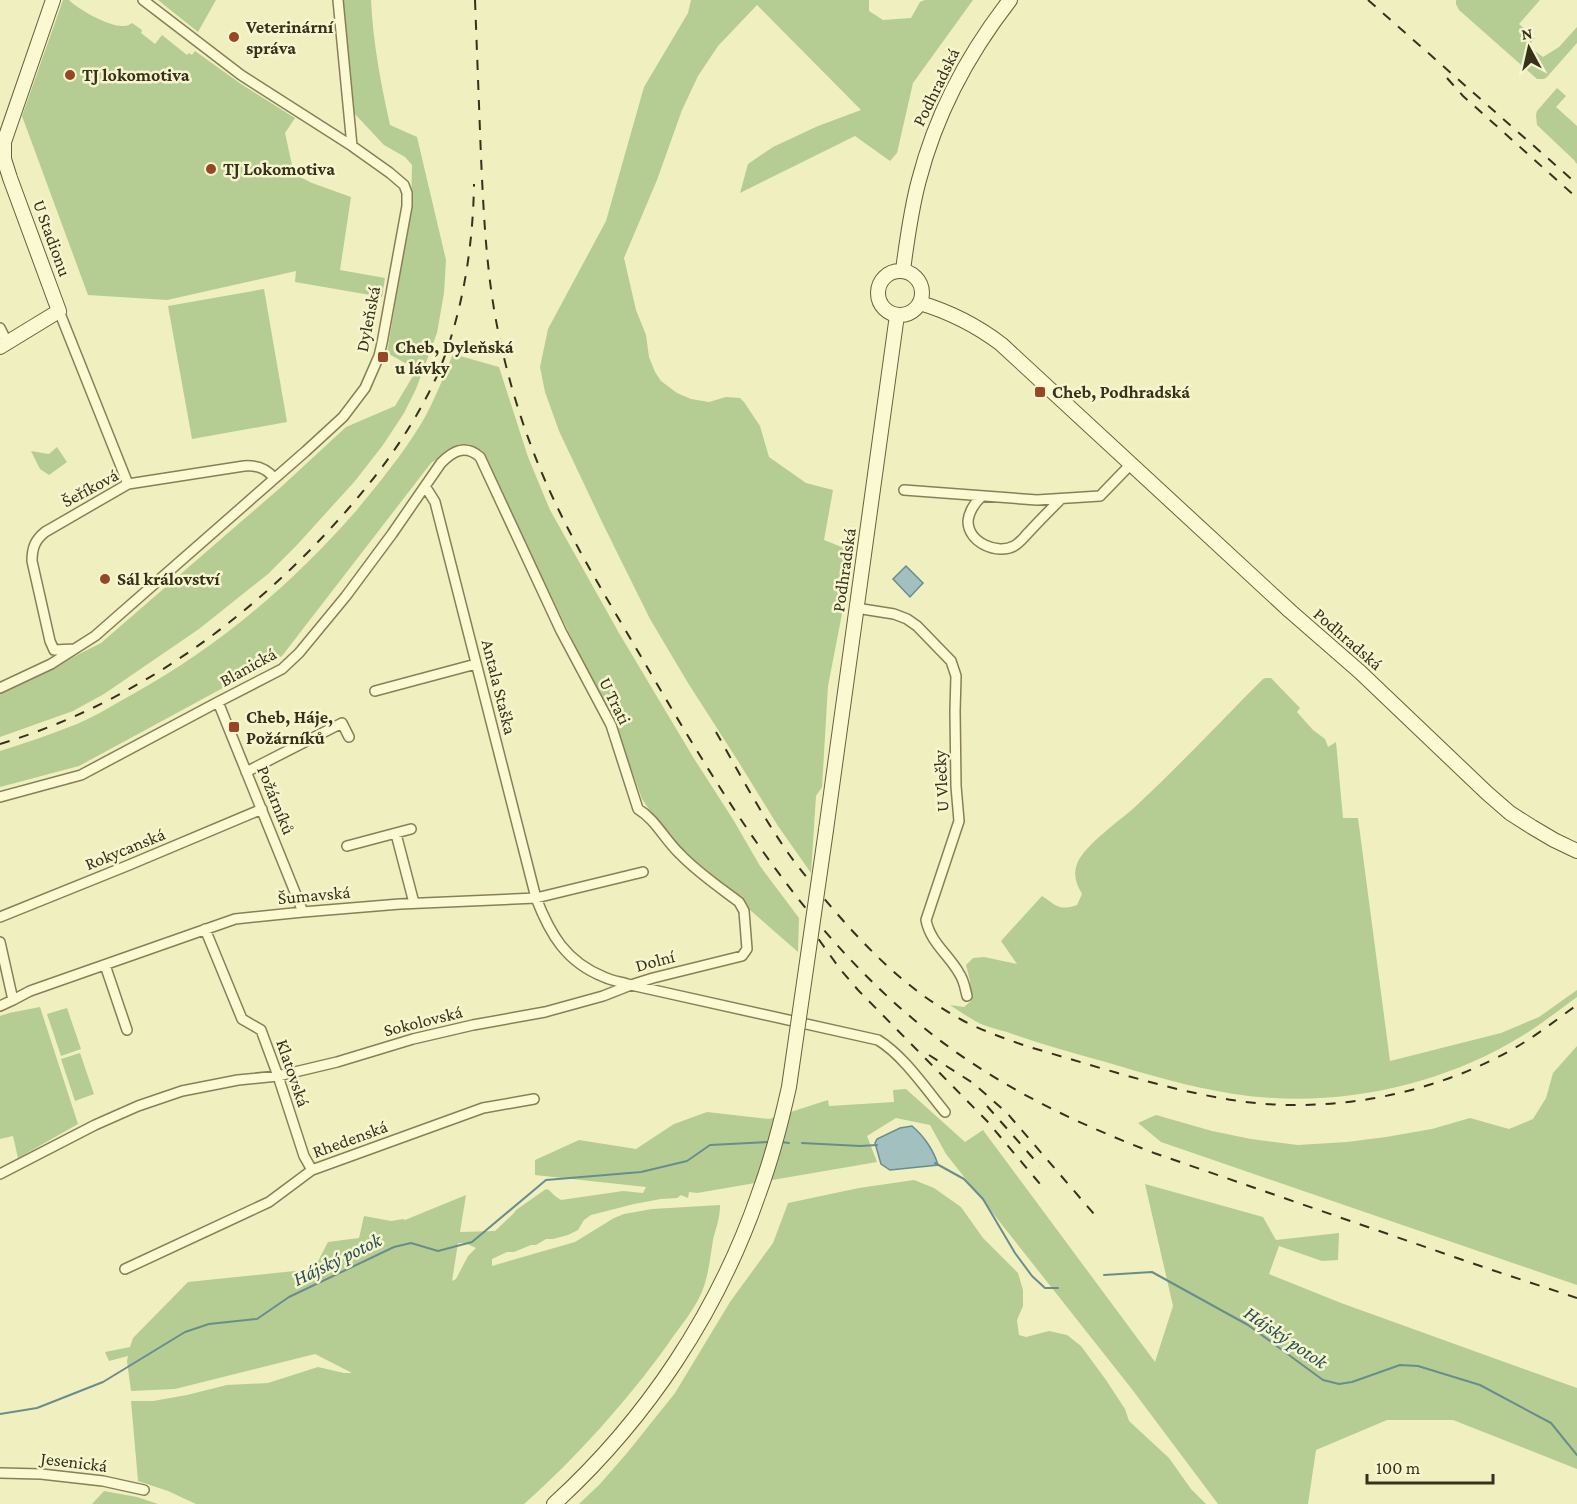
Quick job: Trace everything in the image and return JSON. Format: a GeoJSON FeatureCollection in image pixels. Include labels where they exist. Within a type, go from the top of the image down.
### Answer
{"type":"FeatureCollection","features":[{"type":"Feature","properties":{"kind":"main road","name":"U Stadionu"},"geometry":{"type":"LineString","coordinates":[[53,0],[11,119],[2,154],[59,311]]}},
{"type":"Feature","properties":{"kind":"main road","name":"Podhradská"},"geometry":{"type":"LineString","coordinates":[[903,270],[918,180],[939,120],[976,46],[1010,0]]}},
{"type":"Feature","properties":{"kind":"main road"},"geometry":{"type":"LineString","coordinates":[[903,270],[916,277],[921,285],[920,303],[910,312],[897,315],[882,305],[879,288],[886,276],[894,271],[903,270]]}},
{"type":"Feature","properties":{"kind":"main road","name":"Podhradská"},"geometry":{"type":"LineString","coordinates":[[920,303],[962,319],[1001,344],[1290,611],[1360,672],[1487,793],[1522,821],[1576,852]]}},
{"type":"Feature","properties":{"kind":"main road"},"geometry":{"type":"LineString","coordinates":[[4,344],[59,311]]}},
{"type":"Feature","properties":{"kind":"main road","name":"Podhradská"},"geometry":{"type":"LineString","coordinates":[[554,1504],[612,1446],[647,1404],[687,1346],[735,1256],[778,1134],[789,1087],[897,315]]}},
{"type":"Feature","properties":{"kind":"street","name":"Dyleňská"},"geometry":{"type":"LineString","coordinates":[[0,688],[51,664],[95,636],[306,451],[349,410],[365,388],[381,350],[405,215],[407,193],[404,185],[397,177],[352,146],[241,75],[143,0]]}},
{"type":"Feature","properties":{"kind":"street"},"geometry":{"type":"LineString","coordinates":[[338,0],[352,146]]}},
{"type":"Feature","properties":{"kind":"street","name":"U Stadionu"},"geometry":{"type":"LineString","coordinates":[[59,311],[128,484]]}},
{"type":"Feature","properties":{"kind":"street"},"geometry":{"type":"LineString","coordinates":[[0,328],[4,344]]}},
{"type":"Feature","properties":{"kind":"street","name":"Blanická"},"geometry":{"type":"LineString","coordinates":[[0,797],[81,775],[282,669],[292,661],[346,596],[441,463],[457,451],[465,450]]}},
{"type":"Feature","properties":{"kind":"street","name":"U Trati"},"geometry":{"type":"LineString","coordinates":[[465,450],[474,452],[480,458],[561,631],[611,725],[638,809],[647,814],[667,841],[689,864],[739,902],[744,911],[747,949]]}},
{"type":"Feature","properties":{"kind":"street"},"geometry":{"type":"LineString","coordinates":[[904,490],[1036,500],[1100,496],[1131,464]]}},
{"type":"Feature","properties":{"kind":"street","name":"Šeříková"},"geometry":{"type":"LineString","coordinates":[[51,664],[54,650],[48,634],[32,561],[34,544],[45,532],[128,484],[244,466],[261,467],[274,478]]}},
{"type":"Feature","properties":{"kind":"street","name":"Antala Staška"},"geometry":{"type":"LineString","coordinates":[[425,486],[435,502],[536,898]]}},
{"type":"Feature","properties":{"kind":"street"},"geometry":{"type":"LineString","coordinates":[[981,497],[971,509],[968,520],[969,528],[979,541],[995,549],[1006,549],[1016,545],[1061,499]]}},
{"type":"Feature","properties":{"kind":"street","name":"U Vlečky"},"geometry":{"type":"LineString","coordinates":[[856,608],[894,614],[907,619],[917,626],[951,661],[956,676],[956,786],[959,821],[926,920],[928,931],[959,973],[967,996]]}},
{"type":"Feature","properties":{"kind":"street"},"geometry":{"type":"LineString","coordinates":[[54,650],[75,650]]}},
{"type":"Feature","properties":{"kind":"street"},"geometry":{"type":"LineString","coordinates":[[375,691],[476,664]]}},
{"type":"Feature","properties":{"kind":"street","name":"Požárníků"},"geometry":{"type":"LineString","coordinates":[[218,702],[303,912]]}},
{"type":"Feature","properties":{"kind":"street"},"geometry":{"type":"LineString","coordinates":[[246,772],[342,723],[350,737]]}},
{"type":"Feature","properties":{"kind":"street","name":"Rokycanská"},"geometry":{"type":"LineString","coordinates":[[0,917],[262,809]]}},
{"type":"Feature","properties":{"kind":"street"},"geometry":{"type":"LineString","coordinates":[[347,846],[411,829]]}},
{"type":"Feature","properties":{"kind":"street"},"geometry":{"type":"LineString","coordinates":[[396,834],[414,903]]}},
{"type":"Feature","properties":{"kind":"street","name":"Šumavská"},"geometry":{"type":"LineString","coordinates":[[0,1006],[30,990],[235,919],[414,903],[536,898],[643,872]]}},
{"type":"Feature","properties":{"kind":"street","name":"Dolní"},"geometry":{"type":"LineString","coordinates":[[536,898],[551,933],[571,957],[582,966],[603,977],[630,985],[742,956],[747,949]]}},
{"type":"Feature","properties":{"kind":"street","name":"Klatovská"},"geometry":{"type":"LineString","coordinates":[[205,929],[242,1019],[261,1029],[304,1156],[312,1170]]}},
{"type":"Feature","properties":{"kind":"street"},"geometry":{"type":"LineString","coordinates":[[0,942],[14,1000]]}},
{"type":"Feature","properties":{"kind":"street"},"geometry":{"type":"LineString","coordinates":[[105,965],[127,1030]]}},
{"type":"Feature","properties":{"kind":"street"},"geometry":{"type":"LineString","coordinates":[[630,985],[878,1040],[889,1047],[945,1112]]}},
{"type":"Feature","properties":{"kind":"street","name":"Sokolovská"},"geometry":{"type":"LineString","coordinates":[[0,1174],[95,1125],[182,1091],[238,1080],[278,1076],[337,1062],[413,1039],[545,1012],[603,996],[630,985]]}},
{"type":"Feature","properties":{"kind":"street","name":"Rhedenská"},"geometry":{"type":"LineString","coordinates":[[125,1269],[269,1202],[312,1170],[483,1108],[534,1099]]}},
{"type":"Feature","properties":{"kind":"street","name":"Jesenická"},"geometry":{"type":"LineString","coordinates":[[0,1473],[93,1479],[144,1490]]}},
{"type":"Feature","properties":{"kind":"green space"},"geometry":{"type":"Polygon","coordinates":[[[63,0],[69,0],[87,13],[110,24],[125,26],[132,23],[155,44],[162,35],[187,55],[189,53],[192,55],[195,51],[241,84],[295,118],[285,133],[294,174],[351,197],[340,270],[385,278],[382,297],[295,282],[296,271],[167,300],[88,295],[22,116],[63,0]]]}},
{"type":"Feature","properties":{"kind":"green space"},"geometry":{"type":"Polygon","coordinates":[[[158,0],[216,0],[198,32],[158,0]]]}},
{"type":"Feature","properties":{"kind":"green space"},"geometry":{"type":"Polygon","coordinates":[[[341,0],[371,0],[378,63],[390,125],[417,137],[446,260],[444,293],[437,333],[416,389],[404,413],[383,445],[355,481],[268,574],[199,629],[104,694],[73,711],[0,737],[0,694],[101,643],[280,488],[346,427],[395,406],[413,376],[407,364],[387,353],[411,208],[412,165],[405,157],[384,145],[352,111],[341,0]]]}},
{"type":"Feature","properties":{"kind":"green space"},"geometry":{"type":"Polygon","coordinates":[[[691,0],[869,0],[869,11],[883,20],[911,18],[920,2],[925,0],[973,0],[913,83],[897,153],[890,161],[855,136],[740,193],[748,164],[773,147],[818,126],[861,110],[757,5],[718,46],[698,76],[682,110],[657,180],[624,258],[636,310],[646,335],[649,357],[661,381],[677,393],[691,399],[709,402],[726,397],[740,398],[760,426],[769,457],[806,483],[833,490],[824,540],[854,552],[828,686],[822,787],[816,796],[811,873],[778,826],[650,619],[559,431],[545,392],[540,367],[548,329],[606,221],[644,87],[688,13],[691,0]]]}},
{"type":"Feature","properties":{"kind":"green space"},"geometry":{"type":"Polygon","coordinates":[[[1456,0],[1540,0],[1519,24],[1535,38],[1528,46],[1543,57],[1559,47],[1577,27],[1577,43],[1547,77],[1537,79],[1459,10],[1456,0]]]}},
{"type":"Feature","properties":{"kind":"green space"},"geometry":{"type":"Polygon","coordinates":[[[1557,88],[1566,96],[1556,107],[1577,126],[1577,164],[1537,125],[1537,111],[1557,88]]]}},
{"type":"Feature","properties":{"kind":"green space"},"geometry":{"type":"Polygon","coordinates":[[[264,289],[287,422],[192,439],[168,306],[264,289]]]}},
{"type":"Feature","properties":{"kind":"green space"},"geometry":{"type":"Polygon","coordinates":[[[453,354],[499,367],[528,457],[550,510],[619,633],[693,757],[760,866],[799,918],[798,952],[670,840],[642,799],[618,732],[506,505],[483,451],[469,444],[459,444],[431,463],[282,656],[79,766],[0,787],[0,751],[49,735],[105,710],[195,656],[280,589],[356,511],[406,447],[430,407],[453,354]]]}},
{"type":"Feature","properties":{"kind":"green space"},"geometry":{"type":"Polygon","coordinates":[[[57,447],[67,462],[49,475],[40,469],[31,451],[49,454],[57,447]]]}},
{"type":"Feature","properties":{"kind":"green space"},"geometry":{"type":"Polygon","coordinates":[[[1266,678],[1271,678],[1300,708],[1297,712],[1313,730],[1325,739],[1328,747],[1336,742],[1343,818],[1358,818],[1390,1061],[1501,1033],[1539,1017],[1577,990],[1577,997],[1519,1038],[1445,1073],[1376,1091],[1305,1099],[1234,1094],[1168,1080],[988,1027],[950,1005],[964,1007],[971,1001],[966,965],[973,958],[984,957],[1017,964],[1001,941],[1042,896],[1062,907],[1077,905],[1082,894],[1075,872],[1077,864],[1087,849],[1129,812],[1266,678]]]}},
{"type":"Feature","properties":{"kind":"green space"},"geometry":{"type":"Polygon","coordinates":[[[40,1007],[78,1124],[18,1158],[13,1136],[0,1139],[0,1016],[40,1007]]]}},
{"type":"Feature","properties":{"kind":"green space"},"geometry":{"type":"Polygon","coordinates":[[[67,1008],[81,1049],[61,1056],[47,1014],[67,1008]]]}},
{"type":"Feature","properties":{"kind":"green space"},"geometry":{"type":"Polygon","coordinates":[[[1577,1046],[1577,1285],[1161,1142],[1138,1123],[1156,1115],[1212,1131],[1298,1145],[1386,1137],[1432,1129],[1470,1118],[1509,1129],[1533,1119],[1546,1098],[1553,1073],[1577,1046]]]}},
{"type":"Feature","properties":{"kind":"green space"},"geometry":{"type":"Polygon","coordinates":[[[80,1053],[94,1094],[75,1101],[61,1059],[80,1053]]]}},
{"type":"Feature","properties":{"kind":"green space"},"geometry":{"type":"Polygon","coordinates":[[[906,1089],[965,1142],[983,1130],[1155,1362],[1173,1306],[1145,1184],[1263,1217],[1276,1240],[1339,1233],[1338,1260],[1322,1261],[1279,1246],[1269,1274],[1341,1303],[1577,1388],[1577,1469],[1453,1420],[1387,1420],[1316,1450],[1308,1504],[1218,1504],[1131,1388],[946,1154],[930,1125],[896,1118],[867,1136],[877,1162],[697,1193],[689,1192],[688,1198],[681,1195],[677,1198],[634,1204],[591,1215],[584,1220],[578,1230],[568,1235],[546,1239],[536,1245],[507,1252],[492,1259],[492,1266],[575,1242],[624,1214],[652,1209],[720,1205],[707,1277],[692,1310],[618,1407],[562,1468],[524,1504],[196,1504],[138,1481],[131,1401],[153,1401],[227,1385],[268,1383],[318,1367],[352,1373],[315,1354],[175,1389],[131,1391],[128,1356],[109,1361],[105,1352],[130,1347],[133,1338],[188,1282],[314,1269],[328,1242],[359,1238],[364,1216],[391,1221],[405,1220],[466,1195],[460,1232],[495,1231],[516,1210],[546,1189],[561,1200],[623,1191],[643,1193],[646,1187],[535,1175],[535,1160],[579,1140],[636,1149],[674,1124],[707,1112],[769,1119],[828,1100],[829,1106],[894,1102],[893,1090],[906,1089]],[[458,1243],[452,1281],[456,1279],[468,1256],[476,1248],[465,1243],[458,1243]]]}},
{"type":"Feature","properties":{"kind":"green space"},"geometry":{"type":"Polygon","coordinates":[[[914,1180],[934,1188],[961,1207],[983,1238],[1018,1273],[1023,1290],[1023,1306],[1017,1320],[1019,1335],[1026,1337],[1049,1331],[1067,1335],[1081,1346],[1125,1409],[1129,1421],[1169,1458],[1191,1489],[1206,1504],[579,1504],[627,1453],[675,1393],[730,1302],[773,1243],[788,1203],[859,1188],[914,1180]]]}},
{"type":"Feature","properties":{"kind":"green space"},"geometry":{"type":"Polygon","coordinates":[[[104,1491],[137,1497],[158,1504],[92,1504],[104,1491]]]}},
{"type":"Feature","properties":{"kind":"water"},"geometry":{"type":"Polygon","coordinates":[[[906,566],[923,583],[910,597],[893,579],[906,566]]]}},
{"type":"Feature","properties":{"kind":"water"},"geometry":{"type":"Polygon","coordinates":[[[912,1126],[928,1144],[938,1165],[890,1170],[881,1164],[875,1143],[877,1139],[900,1128],[912,1126]]]}},
{"type":"Feature","properties":{"kind":"waterway","name":"Hájský potok"},"geometry":{"type":"LineString","coordinates":[[0,1414],[37,1408],[103,1382],[185,1332],[209,1324],[257,1319],[289,1297],[394,1247],[411,1243],[438,1251],[472,1242],[546,1180],[641,1172],[687,1161],[710,1145],[769,1142]]}},
{"type":"Feature","properties":{"kind":"waterway","name":"Hájský potok"},"geometry":{"type":"LineString","coordinates":[[781,1142],[789,1143]]}},
{"type":"Feature","properties":{"kind":"waterway","name":"Hájský potok"},"geometry":{"type":"LineString","coordinates":[[802,1143],[877,1145]]}},
{"type":"Feature","properties":{"kind":"waterway","name":"Hájský potok"},"geometry":{"type":"LineString","coordinates":[[935,1163],[964,1179],[983,1199],[1015,1253],[1032,1276],[1045,1288],[1058,1288]]}},
{"type":"Feature","properties":{"kind":"waterway","name":"Hájský potok"},"geometry":{"type":"LineString","coordinates":[[1104,1275],[1152,1272],[1248,1325],[1323,1380],[1339,1384],[1352,1382],[1400,1365],[1418,1366],[1480,1385],[1551,1423],[1577,1455]]}},
{"type":"Feature","properties":{"kind":"railway"},"geometry":{"type":"LineString","coordinates":[[475,0],[482,181],[490,278],[506,365],[531,446],[578,547],[676,716],[746,827],[824,930],[868,978],[916,1022],[991,1075],[1059,1112],[1154,1153],[1577,1298]]}},
{"type":"Feature","properties":{"kind":"railway"},"geometry":{"type":"LineString","coordinates":[[1368,0],[1577,184]]}},
{"type":"Feature","properties":{"kind":"railway"},"geometry":{"type":"LineString","coordinates":[[1447,78],[1463,96],[1577,198]]}},
{"type":"Feature","properties":{"kind":"railway"},"geometry":{"type":"LineString","coordinates":[[0,744],[50,727],[99,705],[145,680],[190,651],[233,620],[274,585],[312,548],[361,494],[407,430],[427,396],[445,355],[453,332],[464,283],[471,233],[474,184]]}},
{"type":"Feature","properties":{"kind":"railway"},"geometry":{"type":"LineString","coordinates":[[716,732],[758,806],[790,856],[837,914],[869,948],[922,995],[942,1008],[978,1028],[1029,1047],[1155,1083],[1232,1100],[1268,1104],[1340,1103],[1412,1090],[1481,1065],[1513,1049],[1577,1005]]}},
{"type":"Feature","properties":{"kind":"railway"},"geometry":{"type":"LineString","coordinates":[[807,923],[858,990],[987,1121],[1040,1184]]}},
{"type":"Feature","properties":{"kind":"railway"},"geometry":{"type":"LineString","coordinates":[[929,1055],[973,1083],[1007,1113],[1094,1214]]}},
{"type":"Feature","properties":{"kind":"railway"},"geometry":{"type":"LineString","coordinates":[[987,1106],[1040,1166]]}},
{"type":"Feature","properties":{"kind":"place","name":"Veterinární správa"},"geometry":{"type":"Point","coordinates":[234,37]}},
{"type":"Feature","properties":{"kind":"place","name":"TJ lokomotiva"},"geometry":{"type":"Point","coordinates":[70,75]}},
{"type":"Feature","properties":{"kind":"place","name":"TJ Lokomotiva"},"geometry":{"type":"Point","coordinates":[211,169]}},
{"type":"Feature","properties":{"kind":"place","name":"Cheb, Dyleňská u lávky"},"geometry":{"type":"Point","coordinates":[383,357]}},
{"type":"Feature","properties":{"kind":"place","name":"Cheb, Podhradská"},"geometry":{"type":"Point","coordinates":[1040,392]}},
{"type":"Feature","properties":{"kind":"place","name":"Sál království"},"geometry":{"type":"Point","coordinates":[105,579]}},
{"type":"Feature","properties":{"kind":"place","name":"Cheb, Háje, Požárníků"},"geometry":{"type":"Point","coordinates":[234,727]}}]}
